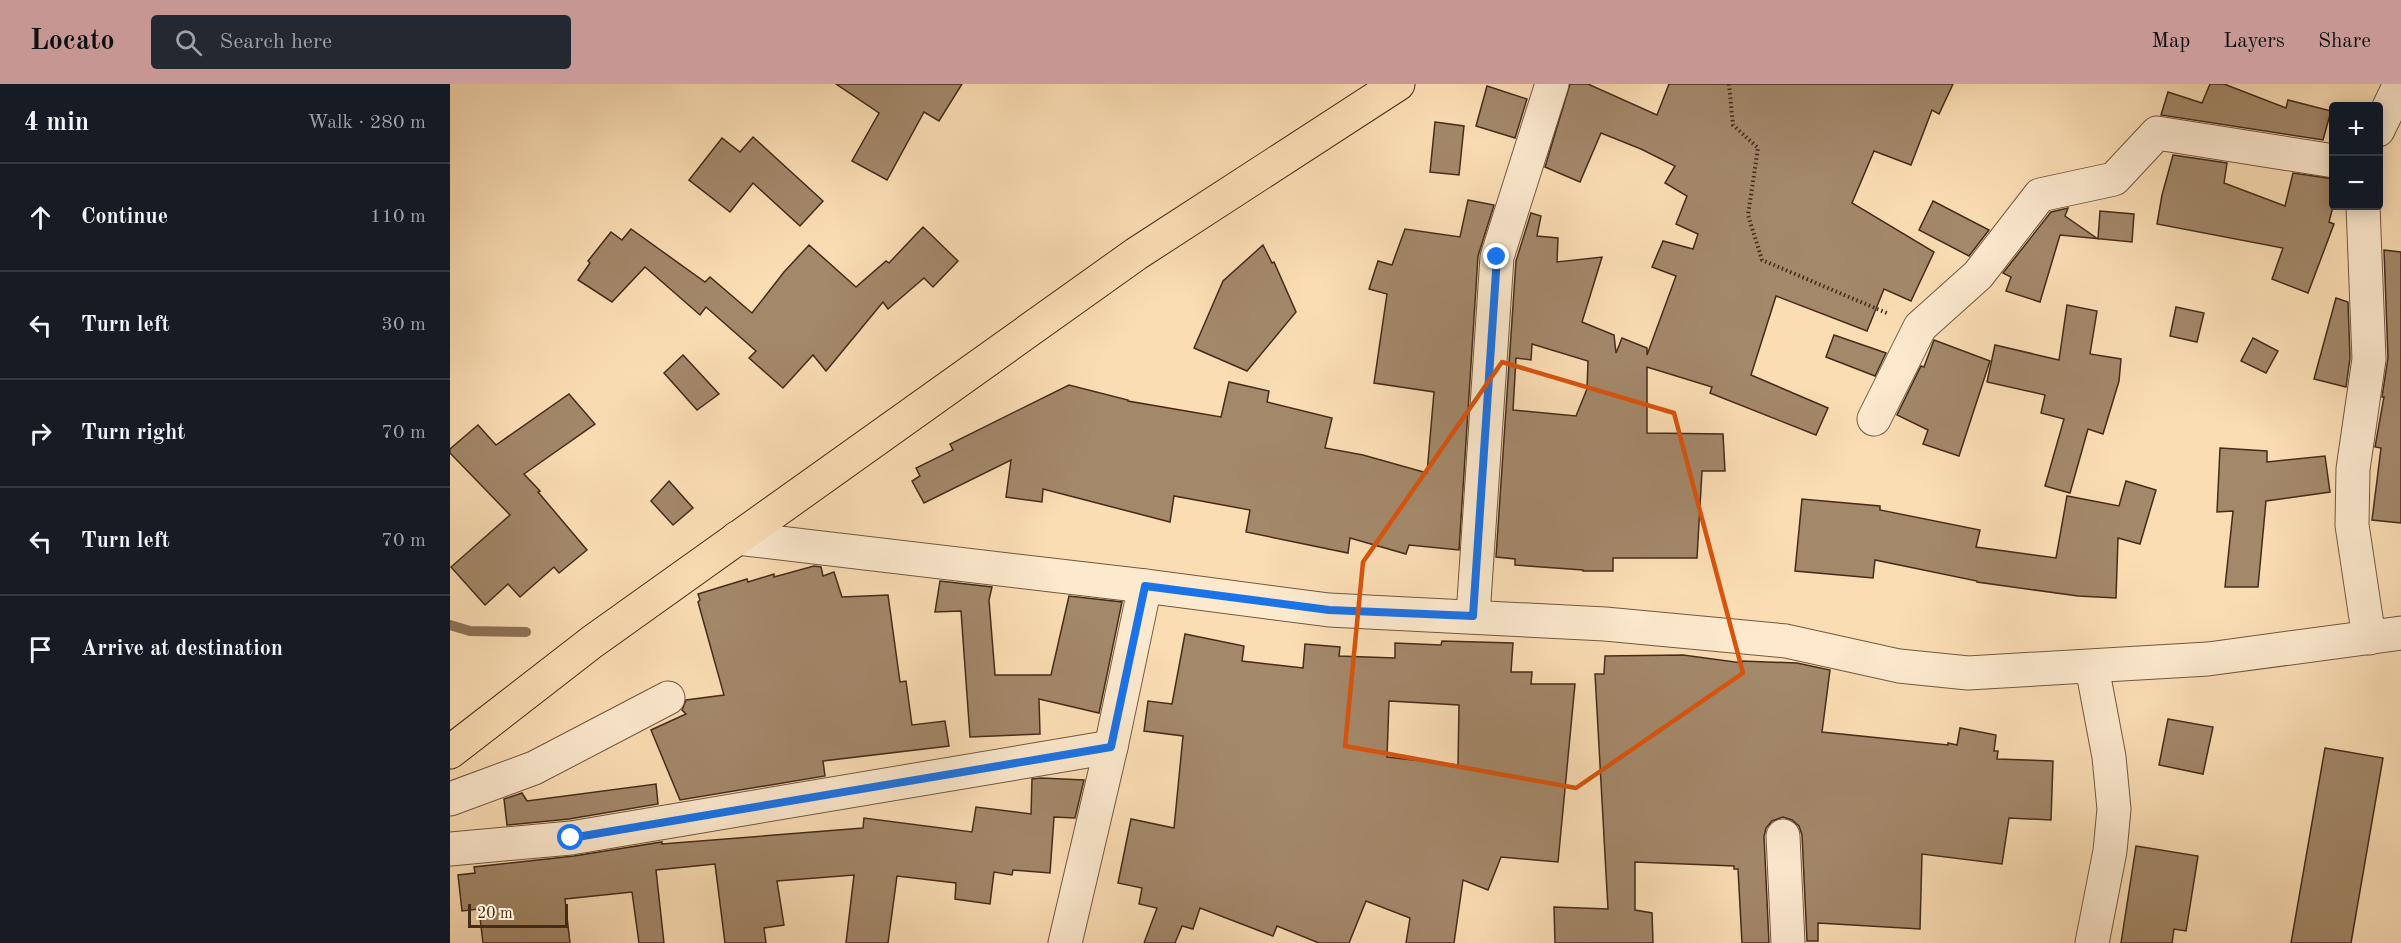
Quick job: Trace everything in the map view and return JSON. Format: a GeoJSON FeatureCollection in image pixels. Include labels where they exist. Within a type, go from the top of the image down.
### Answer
{"type":"FeatureCollection","features":[{"type":"Feature","properties":{"kind":"main road"},"geometry":{"type":"LineString","coordinates":[[450,752],[592,642],[1136,254],[1398,84]]}},
{"type":"Feature","properties":{"kind":"street"},"geometry":{"type":"LineString","coordinates":[[1473,616],[1497,257],[1552,84]]}},
{"type":"Feature","properties":{"kind":"street"},"geometry":{"type":"LineString","coordinates":[[2383,121],[2400,84]]}},
{"type":"Feature","properties":{"kind":"street"},"geometry":{"type":"LineString","coordinates":[[1874,419],[1920,327],[1978,275],[2040,195],[2114,179],[2157,133],[2329,159]]}},
{"type":"Feature","properties":{"kind":"street"},"geometry":{"type":"LineString","coordinates":[[2363,210],[2369,359],[2353,469],[2352,525],[2369,638]]}},
{"type":"Feature","properties":{"kind":"street"},"geometry":{"type":"LineString","coordinates":[[736,538],[1329,610],[1605,624],[1786,641],[1899,666],[1968,673],[2208,659],[2401,633]]}},
{"type":"Feature","properties":{"kind":"street"},"geometry":{"type":"LineString","coordinates":[[1065,943],[1111,747],[1145,586]]}},
{"type":"Feature","properties":{"kind":"street"},"geometry":{"type":"LineString","coordinates":[[2092,667],[2109,757],[2114,808],[2109,851],[2092,943]]}},
{"type":"Feature","properties":{"kind":"street"},"geometry":{"type":"LineString","coordinates":[[450,800],[534,768],[668,698]]}},
{"type":"Feature","properties":{"kind":"street"},"geometry":{"type":"LineString","coordinates":[[450,849],[571,838],[1111,747]]}},
{"type":"Feature","properties":{"kind":"street"},"geometry":{"type":"LineString","coordinates":[[1784,836],[1788,943]]}},
{"type":"Feature","properties":{"kind":"path"},"geometry":{"type":"LineString","coordinates":[[1729,84],[1733,125],[1758,147],[1748,215],[1762,260],[1920,327]]}},
{"type":"Feature","properties":{"kind":"highlighted area"},"geometry":{"type":"Polygon","coordinates":[[[1502,362],[1674,413],[1743,673],[1576,788],[1345,746],[1363,562],[1502,362]]]}},
{"type":"Feature","properties":{"kind":"building"},"geometry":{"type":"Polygon","coordinates":[[[836,84],[962,84],[939,121],[924,112],[887,180],[852,161],[879,113],[836,84]]]}},
{"type":"Feature","properties":{"kind":"building"},"geometry":{"type":"Polygon","coordinates":[[[1570,84],[1588,84],[1657,115],[1669,84],[1953,84],[1939,114],[1932,110],[1911,165],[1874,151],[1852,203],[1934,252],[1911,301],[1884,289],[1867,331],[1776,296],[1751,375],[1828,408],[1816,435],[1710,393],[1712,387],[1647,367],[1647,433],[1723,434],[1725,471],[1702,471],[1697,558],[1613,558],[1613,571],[1583,571],[1515,565],[1515,559],[1496,557],[1516,261],[1531,213],[1541,216],[1537,236],[1558,238],[1557,262],[1602,257],[1582,322],[1614,335],[1616,353],[1622,338],[1647,348],[1647,355],[1676,276],[1652,267],[1663,241],[1693,249],[1698,234],[1676,224],[1687,196],[1665,183],[1675,166],[1641,149],[1601,133],[1580,182],[1545,167],[1570,84]],[[1532,344],[1531,360],[1516,358],[1513,410],[1576,416],[1587,389],[1588,361],[1532,344]]]}},
{"type":"Feature","properties":{"kind":"building"},"geometry":{"type":"Polygon","coordinates":[[[2210,84],[2224,84],[2286,108],[2288,100],[2329,110],[2329,118],[2323,140],[2161,115],[2168,92],[2202,103],[2210,84]]]}},
{"type":"Feature","properties":{"kind":"building"},"geometry":{"type":"Polygon","coordinates":[[[1487,86],[1527,99],[1515,138],[1476,126],[1487,86]]]}},
{"type":"Feature","properties":{"kind":"building"},"geometry":{"type":"Polygon","coordinates":[[[1435,122],[1464,126],[1459,175],[1430,172],[1435,122]]]}},
{"type":"Feature","properties":{"kind":"building"},"geometry":{"type":"Polygon","coordinates":[[[753,137],[823,201],[800,226],[753,183],[730,212],[689,180],[722,138],[740,152],[753,137]]]}},
{"type":"Feature","properties":{"kind":"building"},"geometry":{"type":"Polygon","coordinates":[[[2173,155],[2227,163],[2224,183],[2285,206],[2293,173],[2329,178],[2329,210],[2332,210],[2329,222],[2334,224],[2308,293],[2272,279],[2283,248],[2157,224],[2173,155]]]}},
{"type":"Feature","properties":{"kind":"building"},"geometry":{"type":"Polygon","coordinates":[[[1468,200],[1494,205],[1478,256],[1459,550],[1409,545],[1406,554],[1350,538],[1348,553],[1246,532],[1250,510],[1174,496],[1170,522],[1043,489],[1042,502],[1006,497],[1011,460],[924,503],[912,481],[920,476],[916,468],[953,450],[950,444],[1069,385],[1128,401],[1221,417],[1229,382],[1269,391],[1267,402],[1332,418],[1325,448],[1363,455],[1427,473],[1434,392],[1374,383],[1387,294],[1369,289],[1378,261],[1392,265],[1405,229],[1460,237],[1468,200]]]}},
{"type":"Feature","properties":{"kind":"building"},"geometry":{"type":"Polygon","coordinates":[[[1933,201],[1989,230],[1969,256],[1919,230],[1933,201]]]}},
{"type":"Feature","properties":{"kind":"building"},"geometry":{"type":"Polygon","coordinates":[[[2068,208],[2065,216],[2097,239],[2060,235],[2040,302],[2006,291],[2011,277],[2003,273],[2051,212],[2068,208]]]}},
{"type":"Feature","properties":{"kind":"building"},"geometry":{"type":"Polygon","coordinates":[[[2100,211],[2134,214],[2132,242],[2098,239],[2100,211]]]}},
{"type":"Feature","properties":{"kind":"building"},"geometry":{"type":"Polygon","coordinates":[[[923,227],[958,261],[933,287],[924,278],[888,309],[883,302],[826,371],[813,355],[783,388],[749,358],[756,351],[706,307],[700,315],[645,267],[612,302],[578,280],[590,263],[588,261],[611,232],[622,240],[631,229],[705,282],[710,277],[752,313],[784,272],[809,245],[856,287],[886,261],[889,263],[923,227]]]}},
{"type":"Feature","properties":{"kind":"building"},"geometry":{"type":"Polygon","coordinates":[[[1263,245],[1272,263],[1274,262],[1296,312],[1247,371],[1194,348],[1223,281],[1263,245]]]}},
{"type":"Feature","properties":{"kind":"building"},"geometry":{"type":"Polygon","coordinates":[[[2384,250],[2401,252],[2401,523],[2372,520],[2381,448],[2375,447],[2388,358],[2384,250]]]}},
{"type":"Feature","properties":{"kind":"building"},"geometry":{"type":"Polygon","coordinates":[[[2336,298],[2348,302],[2350,358],[2346,387],[2314,379],[2336,298]]]}},
{"type":"Feature","properties":{"kind":"building"},"geometry":{"type":"Polygon","coordinates":[[[2067,305],[2097,311],[2090,354],[2121,359],[2119,381],[2103,434],[2088,429],[2070,493],[2045,486],[2064,419],[2041,413],[2045,395],[1987,382],[1995,345],[2059,360],[2067,305]]]}},
{"type":"Feature","properties":{"kind":"building"},"geometry":{"type":"Polygon","coordinates":[[[2176,307],[2204,313],[2197,342],[2170,336],[2176,307]]]}},
{"type":"Feature","properties":{"kind":"building"},"geometry":{"type":"Polygon","coordinates":[[[1834,335],[1886,353],[1875,376],[1826,357],[1834,335]]]}},
{"type":"Feature","properties":{"kind":"building"},"geometry":{"type":"Polygon","coordinates":[[[2253,338],[2278,351],[2266,373],[2241,361],[2253,338]]]}},
{"type":"Feature","properties":{"kind":"building"},"geometry":{"type":"Polygon","coordinates":[[[1934,340],[1990,361],[1959,456],[1923,444],[1928,430],[1897,415],[1921,366],[1924,367],[1934,340]]]}},
{"type":"Feature","properties":{"kind":"building"},"geometry":{"type":"Polygon","coordinates":[[[683,355],[719,394],[697,410],[664,373],[683,355]]]}},
{"type":"Feature","properties":{"kind":"building"},"geometry":{"type":"Polygon","coordinates":[[[569,394],[595,424],[524,474],[587,550],[559,573],[554,567],[520,597],[508,584],[485,605],[451,567],[510,515],[450,453],[450,449],[478,425],[496,445],[569,394]]]}},
{"type":"Feature","properties":{"kind":"building"},"geometry":{"type":"Polygon","coordinates":[[[2220,448],[2267,451],[2267,462],[2325,456],[2330,492],[2266,501],[2258,587],[2225,587],[2233,511],[2217,512],[2220,448]]]}},
{"type":"Feature","properties":{"kind":"building"},"geometry":{"type":"Polygon","coordinates":[[[669,481],[693,508],[673,525],[651,501],[669,481]]]}},
{"type":"Feature","properties":{"kind":"building"},"geometry":{"type":"Polygon","coordinates":[[[2126,481],[2156,490],[2140,544],[2118,538],[2116,598],[2078,596],[1977,582],[1875,560],[1873,578],[1795,571],[1802,499],[1880,506],[1880,510],[1980,530],[1976,547],[2056,558],[2067,496],[2119,506],[2126,481]]]}},
{"type":"Feature","properties":{"kind":"building"},"geometry":{"type":"Polygon","coordinates":[[[814,566],[821,567],[823,576],[834,572],[842,597],[888,595],[900,682],[906,681],[912,725],[945,721],[949,746],[823,761],[825,776],[680,800],[651,730],[686,714],[682,710],[686,700],[724,695],[698,602],[700,600],[698,594],[747,579],[748,582],[774,574],[774,577],[814,566]]]}},
{"type":"Feature","properties":{"kind":"building"},"geometry":{"type":"Polygon","coordinates":[[[940,581],[992,587],[989,600],[995,675],[1051,675],[1069,596],[1122,602],[1099,713],[1039,699],[1040,734],[970,737],[961,611],[935,612],[940,581]]]}},
{"type":"Feature","properties":{"kind":"building"},"geometry":{"type":"Polygon","coordinates":[[[1185,634],[1244,646],[1242,661],[1303,668],[1305,644],[1340,647],[1339,656],[1395,658],[1395,643],[1441,645],[1442,641],[1513,643],[1511,672],[1532,672],[1531,684],[1575,684],[1558,862],[1501,857],[1488,890],[1463,880],[1454,943],[1406,943],[1410,918],[1366,901],[1349,943],[1319,943],[1277,926],[1273,936],[1200,908],[1193,929],[1182,926],[1175,943],[1144,943],[1157,908],[1139,904],[1142,888],[1118,883],[1131,819],[1174,828],[1183,736],[1144,731],[1148,701],[1172,704],[1185,634]],[[1389,701],[1387,757],[1458,765],[1459,705],[1389,701]]]}},
{"type":"Feature","properties":{"kind":"building"},"geometry":{"type":"Polygon","coordinates":[[[1683,655],[1742,663],[1742,661],[1797,663],[1830,670],[1822,732],[1948,745],[1948,743],[1957,745],[1960,728],[1996,735],[1994,751],[1998,751],[1997,759],[2053,761],[2051,820],[2009,818],[2002,864],[1922,854],[1920,929],[1818,923],[1818,941],[1807,941],[1802,835],[1799,826],[1783,817],[1772,821],[1766,828],[1764,836],[1769,943],[1742,943],[1738,869],[1734,869],[1734,866],[1635,862],[1635,910],[1652,913],[1653,943],[1555,943],[1554,907],[1608,909],[1595,674],[1604,674],[1605,656],[1683,655]]]}},
{"type":"Feature","properties":{"kind":"building"},"geometry":{"type":"Polygon","coordinates":[[[2168,719],[2213,727],[2203,774],[2159,765],[2168,719]]]}},
{"type":"Feature","properties":{"kind":"building"},"geometry":{"type":"Polygon","coordinates":[[[2325,748],[2383,758],[2351,943],[2291,943],[2325,748]]]}},
{"type":"Feature","properties":{"kind":"building"},"geometry":{"type":"Polygon","coordinates":[[[1032,779],[1084,780],[1075,818],[1054,817],[1050,873],[1013,870],[1012,875],[994,872],[990,904],[955,899],[956,883],[897,876],[888,943],[846,943],[854,875],[777,881],[784,925],[764,928],[766,943],[725,943],[715,864],[656,870],[664,943],[639,943],[632,892],[565,899],[570,943],[483,943],[479,909],[462,911],[458,875],[475,873],[474,867],[574,856],[662,842],[662,844],[863,828],[864,818],[972,832],[976,807],[1031,814],[1032,779]]]}},
{"type":"Feature","properties":{"kind":"building"},"geometry":{"type":"Polygon","coordinates":[[[656,784],[658,804],[569,819],[507,825],[504,799],[522,793],[527,801],[656,784]]]}},
{"type":"Feature","properties":{"kind":"building"},"geometry":{"type":"Polygon","coordinates":[[[2136,846],[2198,856],[2186,931],[2174,929],[2172,943],[2121,943],[2136,846]]]}},
{"type":"Feature","properties":{"kind":"waterway"},"geometry":{"type":"LineString","coordinates":[[450,625],[470,631],[526,632]]}},
{"type":"Feature","properties":{"kind":"route"},"geometry":{"type":"LineString","coordinates":[[571,838],[1111,747],[1145,586],[1329,610],[1473,616],[1497,257]]}}]}
